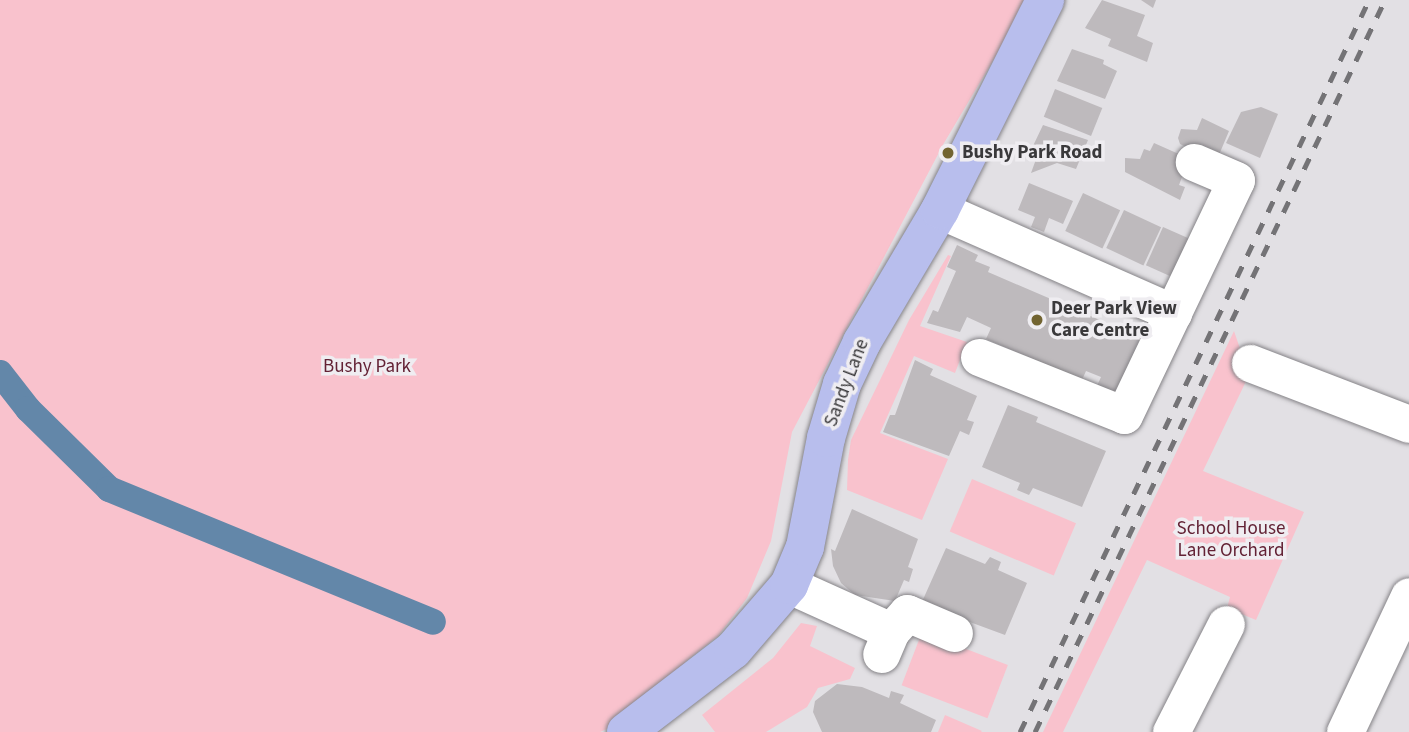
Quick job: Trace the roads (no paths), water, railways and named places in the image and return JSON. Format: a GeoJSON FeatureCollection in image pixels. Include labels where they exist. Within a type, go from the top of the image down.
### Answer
{"type":"FeatureCollection","features":[{"type":"Feature","properties":{"kind":"main road","name":"Sandy Lane"},"geometry":{"type":"LineString","coordinates":[[626,732],[733,650],[789,585],[805,548],[826,438],[842,384],[862,341],[940,210],[1045,0]]}},
{"type":"Feature","properties":{"kind":"street"},"geometry":{"type":"LineString","coordinates":[[979,357],[1124,415],[1236,180],[1194,162]]}},
{"type":"Feature","properties":{"kind":"street"},"geometry":{"type":"LineString","coordinates":[[940,210],[1173,313]]}},
{"type":"Feature","properties":{"kind":"street"},"geometry":{"type":"LineString","coordinates":[[1250,363],[1409,424]]}},
{"type":"Feature","properties":{"kind":"street"},"geometry":{"type":"LineString","coordinates":[[789,585],[886,643],[907,613],[954,633]]}},
{"type":"Feature","properties":{"kind":"street"},"geometry":{"type":"LineString","coordinates":[[1345,732],[1409,596]]}},
{"type":"Feature","properties":{"kind":"street"},"geometry":{"type":"LineString","coordinates":[[1171,732],[1226,624]]}},
{"type":"Feature","properties":{"kind":"waterway"},"geometry":{"type":"LineString","coordinates":[[0,373],[28,409],[109,489],[433,622]]}},
{"type":"Feature","properties":{"kind":"railway"},"geometry":{"type":"LineString","coordinates":[[1020,732],[1369,0]]}},
{"type":"Feature","properties":{"kind":"railway"},"geometry":{"type":"LineString","coordinates":[[1035,732],[1385,0]]}},
{"type":"Feature","properties":{"kind":"place","name":"Bushy Park Road"},"geometry":{"type":"Point","coordinates":[948,153]}},
{"type":"Feature","properties":{"kind":"place","name":"Deer Park View Care Centre"},"geometry":{"type":"Point","coordinates":[1037,320]}},
{"type":"Feature","properties":{"kind":"park label","name":"Bushy Park"},"geometry":{"type":"Point","coordinates":[367,367]}},
{"type":"Feature","properties":{"kind":"park label","name":"School House Lane Orchard"},"geometry":{"type":"Point","coordinates":[1231,540]}}]}
